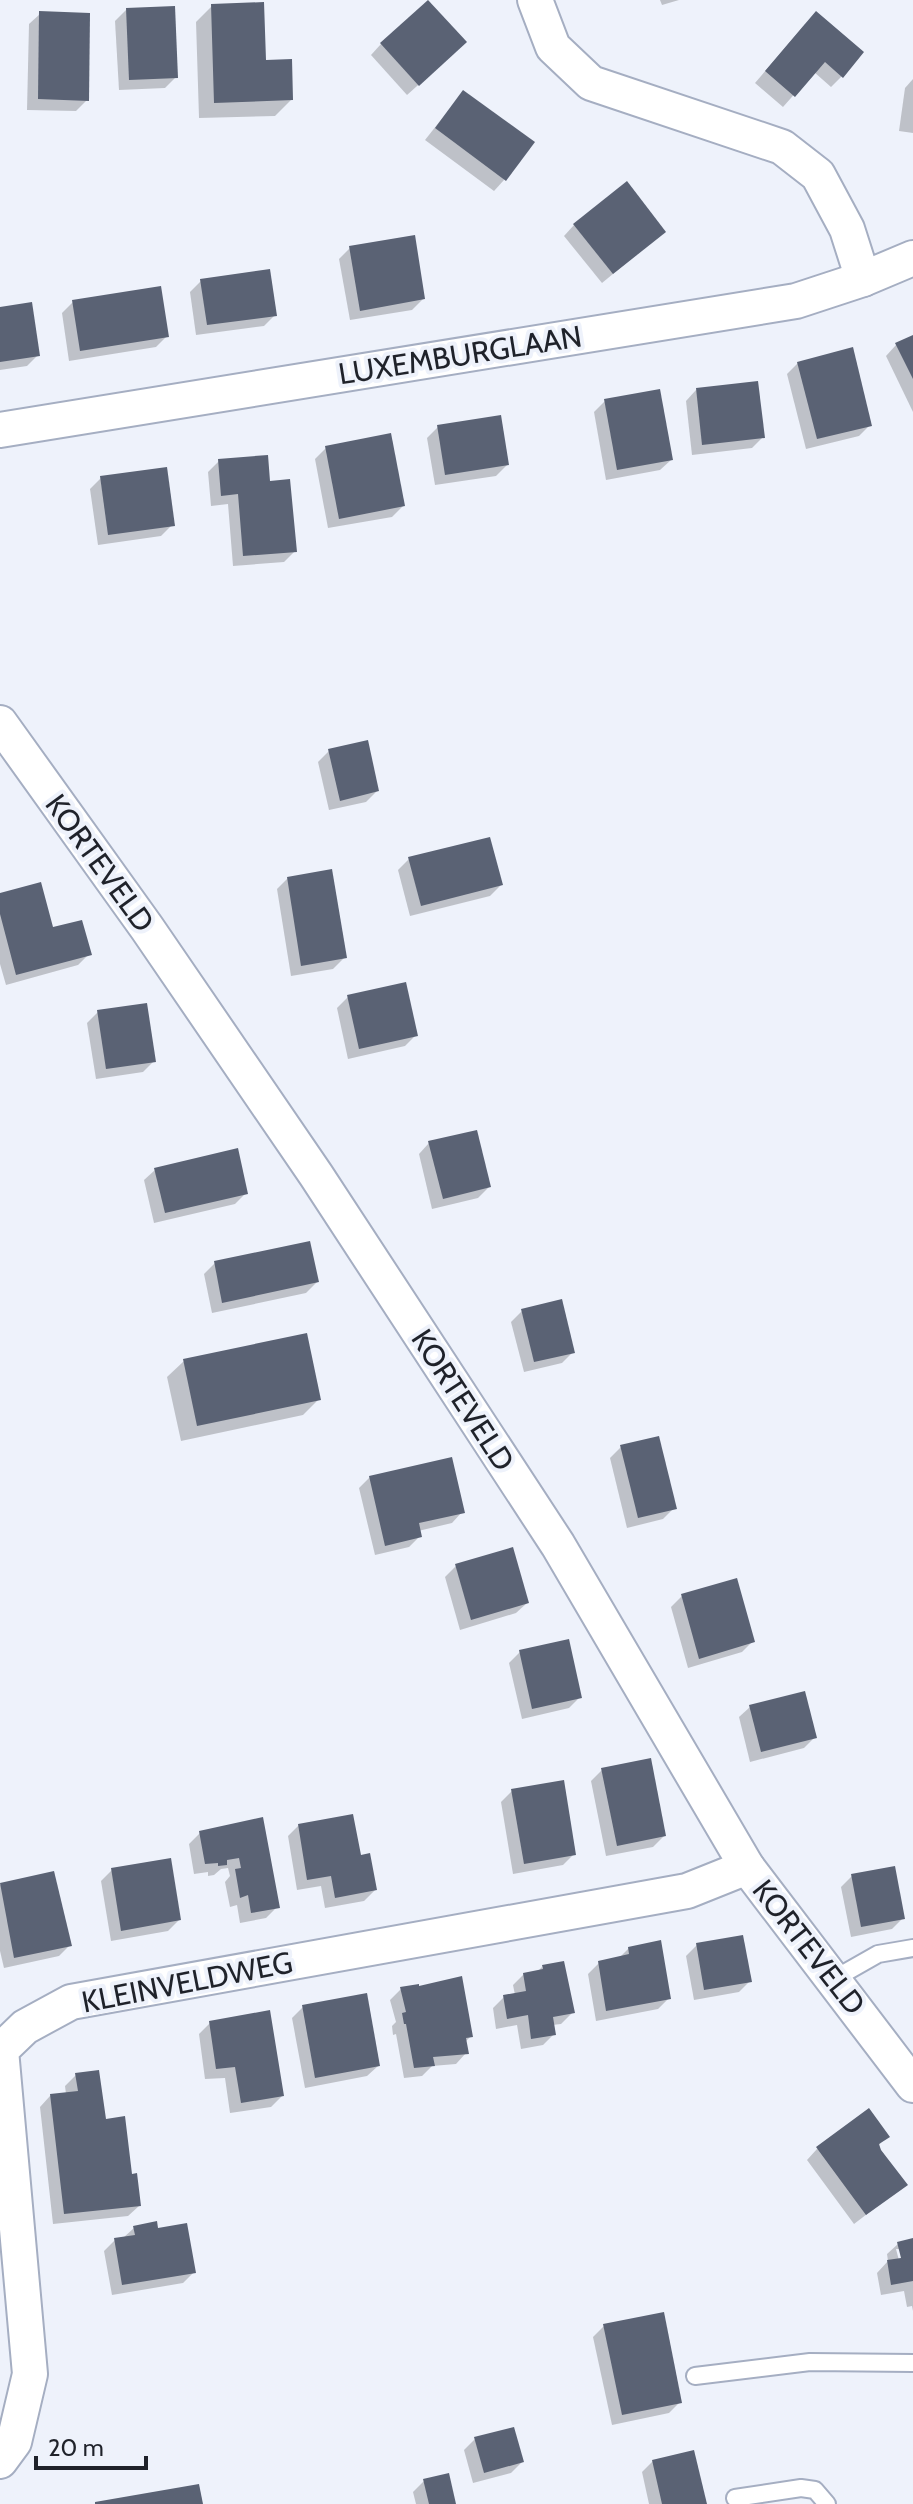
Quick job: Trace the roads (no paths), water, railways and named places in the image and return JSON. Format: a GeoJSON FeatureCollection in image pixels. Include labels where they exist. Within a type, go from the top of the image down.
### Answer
{"type":"FeatureCollection","features":[{"type":"Feature","properties":{"kind":"street"},"geometry":{"type":"LineString","coordinates":[[535,0],[553,47],[591,83],[782,147],[818,175],[847,229],[863,279]]}},
{"type":"Feature","properties":{"kind":"street","name":"LUXEMBURGLAAN"},"geometry":{"type":"LineString","coordinates":[[0,430],[796,301],[863,279],[913,258]]}},
{"type":"Feature","properties":{"kind":"street","name":"KORTEVELD"},"geometry":{"type":"LineString","coordinates":[[0,723],[147,928],[351,1228],[558,1545],[747,1867],[913,2085]]}},
{"type":"Feature","properties":{"kind":"street","name":"KLEINVELDWEG"},"geometry":{"type":"LineString","coordinates":[[0,2461],[14,2442],[30,2374],[1,2050],[25,2027],[71,2002],[687,1891],[747,1867]]}},
{"type":"Feature","properties":{"kind":"lane"},"geometry":{"type":"LineString","coordinates":[[834,1979],[878,1954],[913,1948]]}},
{"type":"Feature","properties":{"kind":"lane"},"geometry":{"type":"LineString","coordinates":[[695,2376],[810,2362],[913,2363]]}},
{"type":"Feature","properties":{"kind":"lane"},"geometry":{"type":"LineString","coordinates":[[735,2498],[801,2488],[815,2490],[827,2504]]}}]}
